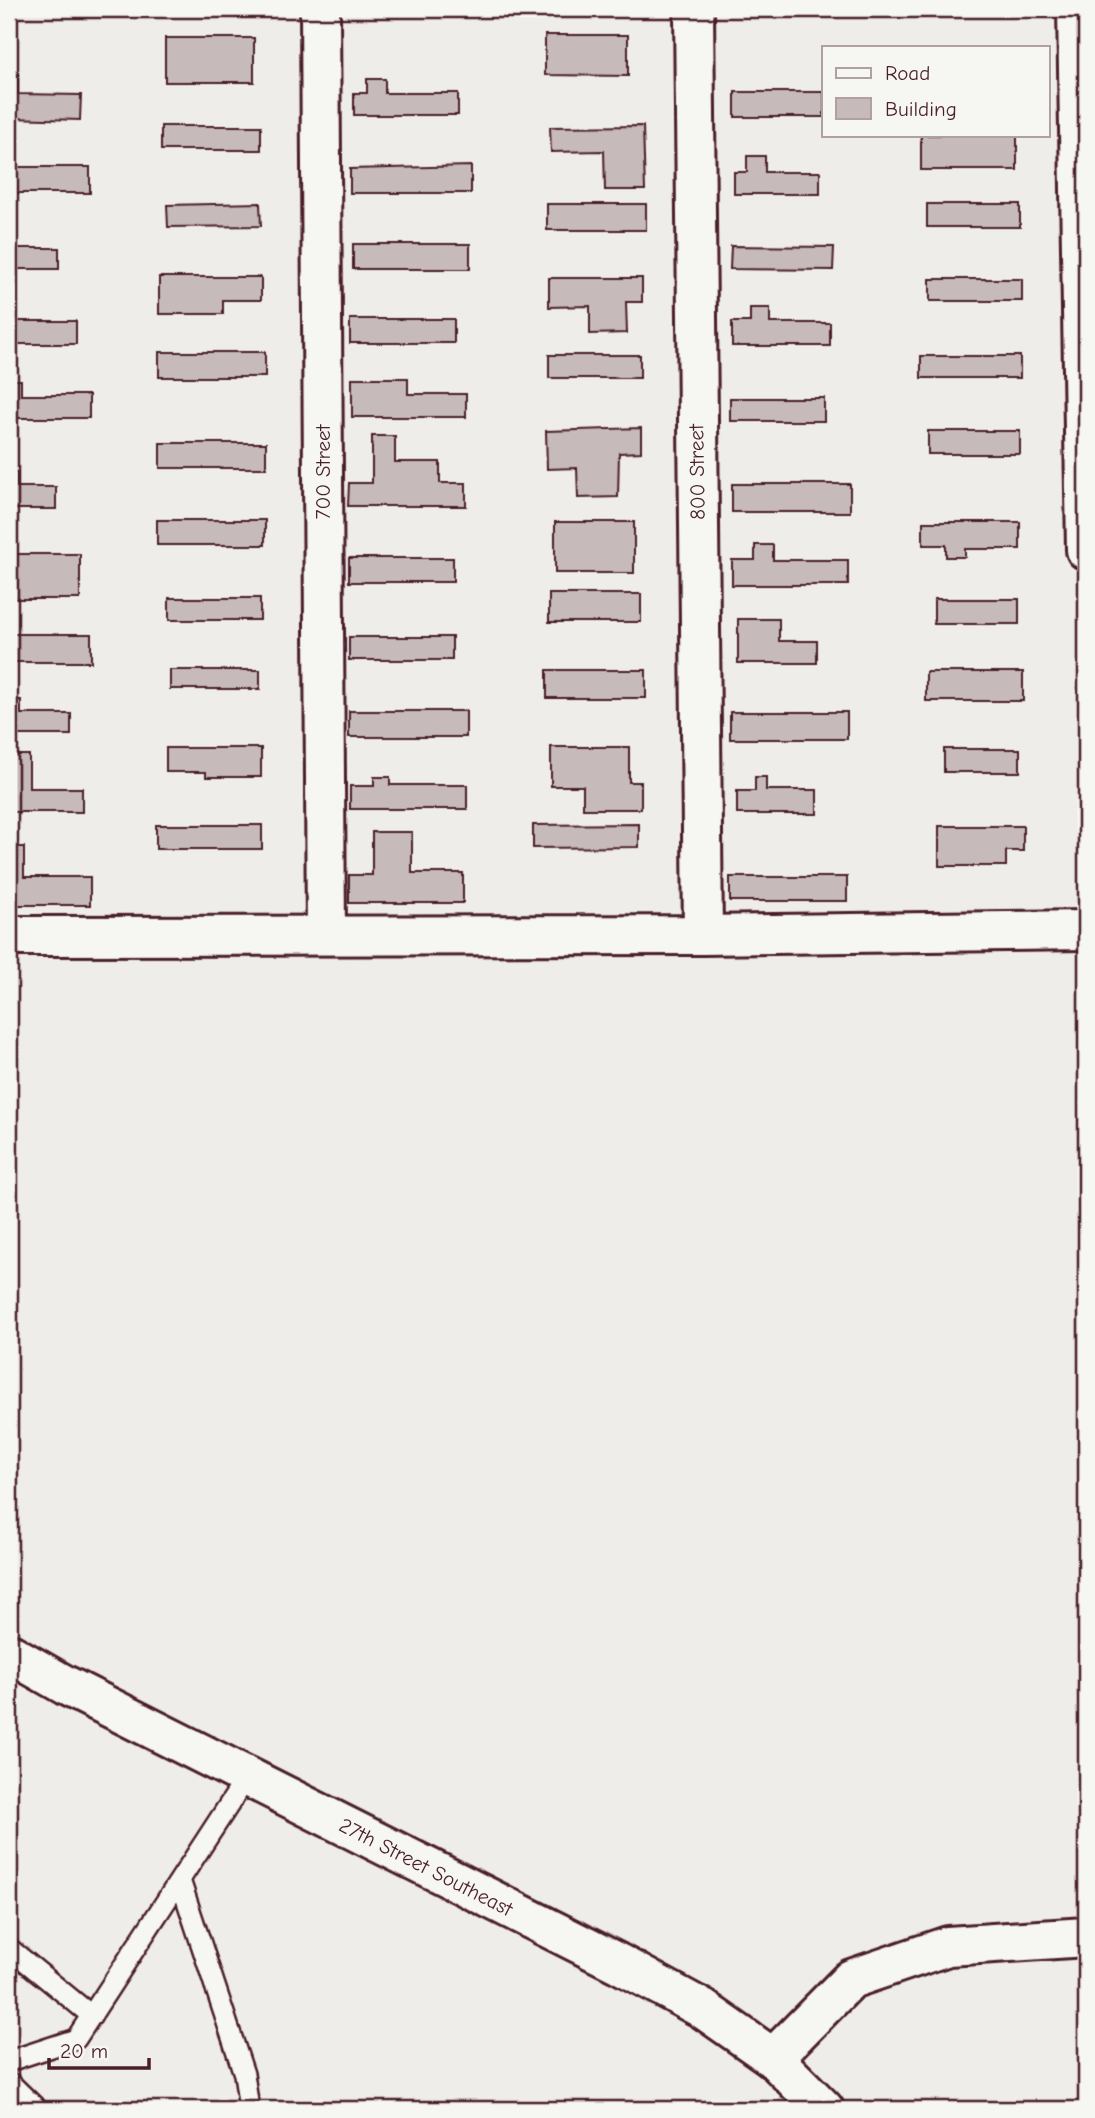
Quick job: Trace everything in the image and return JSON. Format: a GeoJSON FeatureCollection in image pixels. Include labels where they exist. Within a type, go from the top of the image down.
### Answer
{"type":"FeatureCollection","features":[{"type":"Feature","properties":{"kind":"street","name":"700 Street"},"geometry":{"type":"LineString","coordinates":[[320,9],[326,935]]}},
{"type":"Feature","properties":{"kind":"street","name":"800 Street"},"geometry":{"type":"LineString","coordinates":[[694,9],[703,934]]}},
{"type":"Feature","properties":{"kind":"street"},"geometry":{"type":"LineString","coordinates":[[1077,9],[1086,550]]}},
{"type":"Feature","properties":{"kind":"street"},"geometry":{"type":"LineString","coordinates":[[9,936],[1086,930]]}},
{"type":"Feature","properties":{"kind":"street","name":"27th Street Southeast"},"geometry":{"type":"LineString","coordinates":[[9,1653],[65,1685],[703,2008],[773,2058],[824,2109]]}},
{"type":"Feature","properties":{"kind":"street"},"geometry":{"type":"LineString","coordinates":[[773,2058],[851,1979],[948,1945],[1086,1937]]}},
{"type":"Feature","properties":{"kind":"lane"},"geometry":{"type":"LineString","coordinates":[[9,2061],[76,2039],[247,1776]]}},
{"type":"Feature","properties":{"kind":"lane"},"geometry":{"type":"LineString","coordinates":[[180,1880],[244,2074],[248,2109]]}},
{"type":"Feature","properties":{"kind":"lane"},"geometry":{"type":"LineString","coordinates":[[9,1948],[92,2016]]}},
{"type":"Feature","properties":{"kind":"lane"},"geometry":{"type":"LineString","coordinates":[[9,2082],[37,2109]]}},
{"type":"Feature","properties":{"kind":"building"},"geometry":{"type":"Polygon","coordinates":[[[545,35],[628,35],[628,76],[545,75],[545,35]]]}},
{"type":"Feature","properties":{"kind":"building"},"geometry":{"type":"Polygon","coordinates":[[[165,38],[254,38],[254,82],[165,82],[165,38]]]}},
{"type":"Feature","properties":{"kind":"building"},"geometry":{"type":"Polygon","coordinates":[[[9,74],[18,74],[18,94],[81,95],[80,120],[9,118],[9,74]]]}},
{"type":"Feature","properties":{"kind":"building"},"geometry":{"type":"Polygon","coordinates":[[[367,79],[385,79],[385,93],[458,93],[458,115],[354,115],[354,93],[367,93],[367,79]]]}},
{"type":"Feature","properties":{"kind":"building"},"geometry":{"type":"Polygon","coordinates":[[[735,92],[822,92],[822,117],[735,117],[735,92]]]}},
{"type":"Feature","properties":{"kind":"building"},"geometry":{"type":"Polygon","coordinates":[[[161,126],[261,126],[261,150],[161,150],[161,126]]]}},
{"type":"Feature","properties":{"kind":"building"},"geometry":{"type":"Polygon","coordinates":[[[643,126],[645,190],[605,190],[604,151],[551,152],[550,127],[643,126]]]}},
{"type":"Feature","properties":{"kind":"building"},"geometry":{"type":"Polygon","coordinates":[[[921,136],[1017,136],[1017,170],[921,170],[921,136]]]}},
{"type":"Feature","properties":{"kind":"building"},"geometry":{"type":"Polygon","coordinates":[[[747,156],[765,156],[765,172],[820,172],[820,194],[734,194],[734,172],[747,172],[747,156]]]}},
{"type":"Feature","properties":{"kind":"building"},"geometry":{"type":"Polygon","coordinates":[[[471,166],[471,193],[350,193],[350,169],[471,166]]]}},
{"type":"Feature","properties":{"kind":"building"},"geometry":{"type":"Polygon","coordinates":[[[9,167],[90,167],[90,193],[9,193],[9,167]]]}},
{"type":"Feature","properties":{"kind":"building"},"geometry":{"type":"Polygon","coordinates":[[[260,203],[261,226],[168,227],[167,205],[260,203]]]}},
{"type":"Feature","properties":{"kind":"building"},"geometry":{"type":"Polygon","coordinates":[[[547,204],[646,204],[646,230],[547,230],[547,204]]]}},
{"type":"Feature","properties":{"kind":"building"},"geometry":{"type":"Polygon","coordinates":[[[927,204],[1020,204],[1020,227],[927,227],[927,204]]]}},
{"type":"Feature","properties":{"kind":"building"},"geometry":{"type":"Polygon","coordinates":[[[353,244],[470,244],[470,269],[353,269],[353,244]]]}},
{"type":"Feature","properties":{"kind":"building"},"geometry":{"type":"Polygon","coordinates":[[[731,246],[834,247],[833,270],[730,269],[731,246]]]}},
{"type":"Feature","properties":{"kind":"building"},"geometry":{"type":"Polygon","coordinates":[[[9,248],[59,248],[59,269],[9,269],[9,248]]]}},
{"type":"Feature","properties":{"kind":"building"},"geometry":{"type":"Polygon","coordinates":[[[159,277],[261,277],[261,300],[223,300],[223,314],[159,314],[159,277]]]}},
{"type":"Feature","properties":{"kind":"building"},"geometry":{"type":"Polygon","coordinates":[[[549,278],[642,278],[642,302],[626,302],[627,333],[590,334],[590,306],[549,307],[549,278]]]}},
{"type":"Feature","properties":{"kind":"building"},"geometry":{"type":"Polygon","coordinates":[[[930,279],[1022,279],[1022,301],[930,301],[930,279]]]}},
{"type":"Feature","properties":{"kind":"building"},"geometry":{"type":"Polygon","coordinates":[[[750,308],[770,308],[770,323],[830,323],[830,346],[732,346],[732,322],[750,322],[750,308]]]}},
{"type":"Feature","properties":{"kind":"building"},"geometry":{"type":"Polygon","coordinates":[[[350,319],[454,319],[454,343],[350,343],[350,319]]]}},
{"type":"Feature","properties":{"kind":"building"},"geometry":{"type":"Polygon","coordinates":[[[9,321],[76,321],[76,344],[9,344],[9,321]]]}},
{"type":"Feature","properties":{"kind":"building"},"geometry":{"type":"Polygon","coordinates":[[[159,352],[265,352],[265,377],[159,377],[159,352]]]}},
{"type":"Feature","properties":{"kind":"building"},"geometry":{"type":"Polygon","coordinates":[[[549,355],[640,355],[640,378],[549,378],[549,355]]]}},
{"type":"Feature","properties":{"kind":"building"},"geometry":{"type":"Polygon","coordinates":[[[921,356],[1020,356],[1020,378],[921,378],[921,356]]]}},
{"type":"Feature","properties":{"kind":"building"},"geometry":{"type":"Polygon","coordinates":[[[352,378],[408,378],[408,394],[466,394],[466,417],[352,417],[352,378]]]}},
{"type":"Feature","properties":{"kind":"building"},"geometry":{"type":"Polygon","coordinates":[[[9,380],[21,380],[21,395],[89,395],[89,418],[9,418],[9,380]]]}},
{"type":"Feature","properties":{"kind":"building"},"geometry":{"type":"Polygon","coordinates":[[[730,398],[824,398],[824,421],[730,421],[730,398]]]}},
{"type":"Feature","properties":{"kind":"building"},"geometry":{"type":"Polygon","coordinates":[[[641,428],[641,452],[619,453],[618,497],[578,498],[577,468],[547,469],[546,431],[641,428]]]}},
{"type":"Feature","properties":{"kind":"building"},"geometry":{"type":"Polygon","coordinates":[[[928,431],[1020,431],[1020,454],[928,454],[928,431]]]}},
{"type":"Feature","properties":{"kind":"building"},"geometry":{"type":"Polygon","coordinates":[[[372,436],[395,436],[395,462],[440,462],[440,483],[466,483],[466,506],[348,506],[349,483],[372,483],[372,436]]]}},
{"type":"Feature","properties":{"kind":"building"},"geometry":{"type":"Polygon","coordinates":[[[160,443],[266,443],[266,468],[160,468],[160,443]]]}},
{"type":"Feature","properties":{"kind":"building"},"geometry":{"type":"Polygon","coordinates":[[[9,472],[17,472],[17,487],[56,487],[56,509],[9,509],[9,472]]]}},
{"type":"Feature","properties":{"kind":"building"},"geometry":{"type":"Polygon","coordinates":[[[732,484],[850,484],[850,512],[732,512],[732,484]]]}},
{"type":"Feature","properties":{"kind":"building"},"geometry":{"type":"Polygon","coordinates":[[[157,520],[265,520],[265,545],[157,545],[157,520]]]}},
{"type":"Feature","properties":{"kind":"building"},"geometry":{"type":"Polygon","coordinates":[[[555,522],[634,522],[634,573],[555,573],[555,522]]]}},
{"type":"Feature","properties":{"kind":"building"},"geometry":{"type":"Polygon","coordinates":[[[923,522],[1020,522],[1020,549],[965,549],[965,557],[946,557],[946,545],[923,545],[923,522]]]}},
{"type":"Feature","properties":{"kind":"building"},"geometry":{"type":"Polygon","coordinates":[[[755,545],[773,545],[773,560],[848,560],[848,585],[732,585],[732,560],[755,560],[755,545]]]}},
{"type":"Feature","properties":{"kind":"building"},"geometry":{"type":"Polygon","coordinates":[[[9,554],[80,554],[80,599],[9,599],[9,554]]]}},
{"type":"Feature","properties":{"kind":"building"},"geometry":{"type":"Polygon","coordinates":[[[349,558],[453,558],[453,582],[349,582],[349,558]]]}},
{"type":"Feature","properties":{"kind":"building"},"geometry":{"type":"Polygon","coordinates":[[[549,594],[641,594],[641,622],[549,622],[549,594]]]}},
{"type":"Feature","properties":{"kind":"building"},"geometry":{"type":"Polygon","coordinates":[[[169,598],[260,598],[260,620],[169,620],[169,598]]]}},
{"type":"Feature","properties":{"kind":"building"},"geometry":{"type":"Polygon","coordinates":[[[934,599],[1019,599],[1019,624],[934,624],[934,599]]]}},
{"type":"Feature","properties":{"kind":"building"},"geometry":{"type":"Polygon","coordinates":[[[738,619],[779,619],[779,641],[817,641],[817,663],[738,663],[738,619]]]}},
{"type":"Feature","properties":{"kind":"building"},"geometry":{"type":"Polygon","coordinates":[[[9,634],[91,634],[91,662],[9,662],[9,634]]]}},
{"type":"Feature","properties":{"kind":"building"},"geometry":{"type":"Polygon","coordinates":[[[349,637],[452,637],[452,660],[349,660],[349,637]]]}},
{"type":"Feature","properties":{"kind":"building"},"geometry":{"type":"Polygon","coordinates":[[[170,670],[260,670],[260,689],[170,689],[170,670]]]}},
{"type":"Feature","properties":{"kind":"building"},"geometry":{"type":"Polygon","coordinates":[[[547,670],[646,670],[646,698],[547,698],[547,670]]]}},
{"type":"Feature","properties":{"kind":"building"},"geometry":{"type":"Polygon","coordinates":[[[926,672],[1023,672],[1023,701],[926,701],[926,672]]]}},
{"type":"Feature","properties":{"kind":"building"},"geometry":{"type":"Polygon","coordinates":[[[9,700],[21,700],[21,714],[71,714],[71,735],[9,735],[9,700]]]}},
{"type":"Feature","properties":{"kind":"building"},"geometry":{"type":"Polygon","coordinates":[[[349,711],[466,711],[466,737],[349,737],[349,711]]]}},
{"type":"Feature","properties":{"kind":"building"},"geometry":{"type":"Polygon","coordinates":[[[730,712],[847,712],[847,739],[730,739],[730,712]]]}},
{"type":"Feature","properties":{"kind":"building"},"geometry":{"type":"Polygon","coordinates":[[[551,747],[629,747],[629,782],[641,782],[641,809],[583,809],[583,786],[551,786],[551,747]]]}},
{"type":"Feature","properties":{"kind":"building"},"geometry":{"type":"Polygon","coordinates":[[[166,748],[261,748],[261,777],[206,777],[206,772],[166,772],[166,748]]]}},
{"type":"Feature","properties":{"kind":"building"},"geometry":{"type":"Polygon","coordinates":[[[944,749],[1020,749],[1020,772],[944,772],[944,749]]]}},
{"type":"Feature","properties":{"kind":"building"},"geometry":{"type":"Polygon","coordinates":[[[9,755],[29,755],[29,788],[82,788],[82,812],[9,812],[9,755]]]}},
{"type":"Feature","properties":{"kind":"building"},"geometry":{"type":"Polygon","coordinates":[[[374,777],[390,777],[390,785],[467,785],[467,809],[350,809],[350,786],[374,786],[374,777]]]}},
{"type":"Feature","properties":{"kind":"building"},"geometry":{"type":"Polygon","coordinates":[[[755,777],[766,777],[766,790],[817,790],[817,814],[737,814],[737,791],[755,791],[755,777]]]}},
{"type":"Feature","properties":{"kind":"building"},"geometry":{"type":"Polygon","coordinates":[[[639,824],[639,847],[533,848],[533,825],[639,824]]]}},
{"type":"Feature","properties":{"kind":"building"},"geometry":{"type":"Polygon","coordinates":[[[156,825],[262,825],[262,849],[156,849],[156,825]]]}},
{"type":"Feature","properties":{"kind":"building"},"geometry":{"type":"Polygon","coordinates":[[[939,826],[1023,826],[1023,851],[1006,851],[1006,866],[939,866],[939,826]]]}},
{"type":"Feature","properties":{"kind":"building"},"geometry":{"type":"Polygon","coordinates":[[[372,832],[412,832],[412,873],[463,873],[463,903],[349,903],[349,875],[372,875],[372,832]]]}},
{"type":"Feature","properties":{"kind":"building"},"geometry":{"type":"Polygon","coordinates":[[[9,847],[24,847],[24,877],[90,877],[90,905],[9,905],[9,847]]]}},
{"type":"Feature","properties":{"kind":"building"},"geometry":{"type":"Polygon","coordinates":[[[730,877],[847,877],[847,901],[730,901],[730,877]]]}}]}
